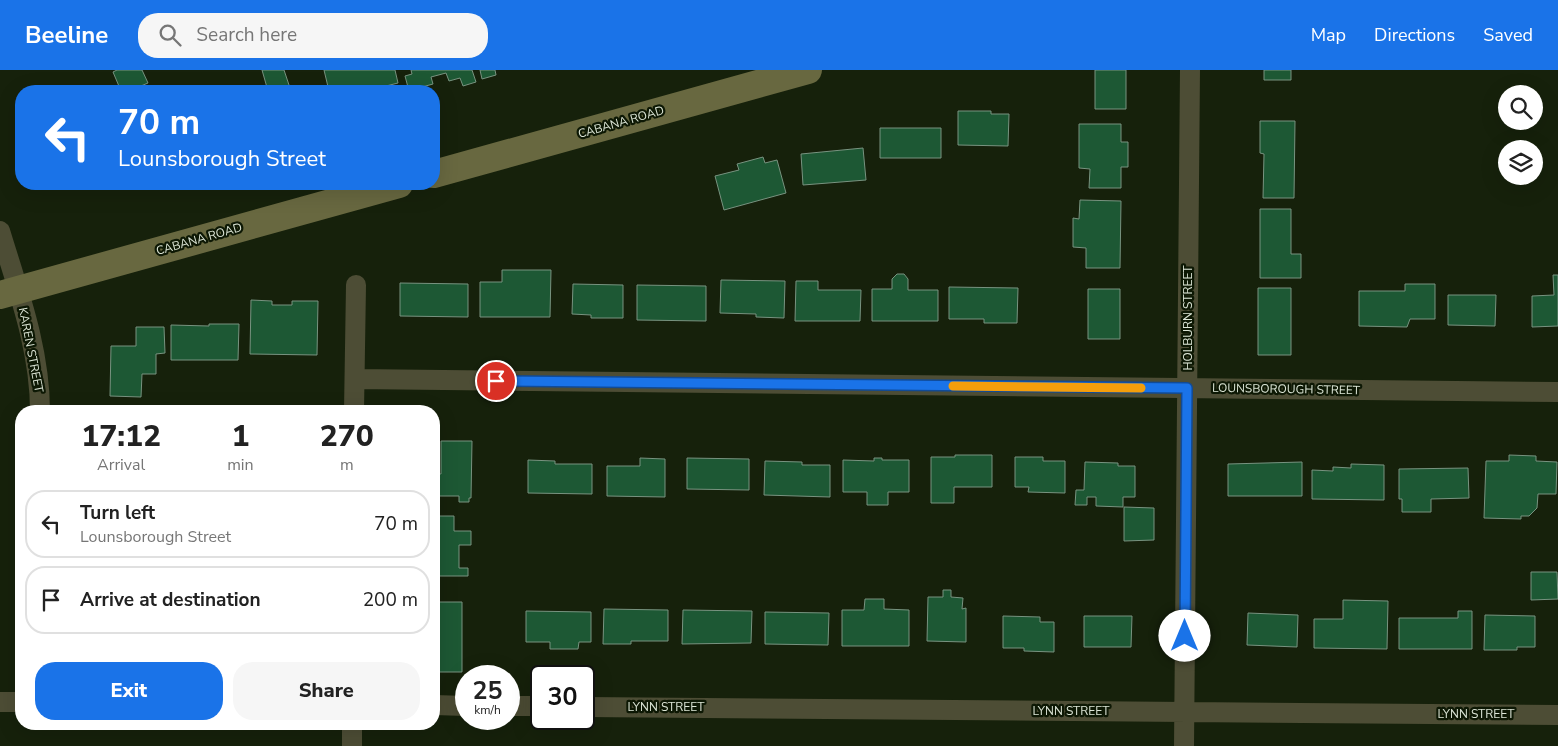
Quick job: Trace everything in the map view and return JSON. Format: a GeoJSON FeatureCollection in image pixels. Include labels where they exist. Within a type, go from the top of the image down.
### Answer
{"type":"FeatureCollection","features":[{"type":"Feature","properties":{"kind":"main road","name":"CABANA ROAD"},"geometry":{"type":"LineString","coordinates":[[440,172],[808,70]]}},
{"type":"Feature","properties":{"kind":"main road","name":"CABANA ROAD"},"geometry":{"type":"LineString","coordinates":[[10,292],[377,190]]}},
{"type":"Feature","properties":{"kind":"street","name":"HOLBURN STREET"},"geometry":{"type":"LineString","coordinates":[[1184,746],[1190,70]]}},
{"type":"Feature","properties":{"kind":"street","name":"KAREN STREET"},"geometry":{"type":"LineString","coordinates":[[0,231],[10,292],[28,324],[40,390],[40,405]]}},
{"type":"Feature","properties":{"kind":"street"},"geometry":{"type":"LineString","coordinates":[[354,405],[356,285]]}},
{"type":"Feature","properties":{"kind":"street","name":"LOUNSBOROUGH STREET"},"geometry":{"type":"LineString","coordinates":[[355,380],[1558,392]]}},
{"type":"Feature","properties":{"kind":"street"},"geometry":{"type":"LineString","coordinates":[[0,702],[15,702]]}},
{"type":"Feature","properties":{"kind":"street"},"geometry":{"type":"LineString","coordinates":[[440,706],[455,706]]}},
{"type":"Feature","properties":{"kind":"street","name":"LYNN STREET"},"geometry":{"type":"LineString","coordinates":[[595,707],[1558,715]]}},
{"type":"Feature","properties":{"kind":"street"},"geometry":{"type":"LineString","coordinates":[[352,730],[352,746]]}},
{"type":"Feature","properties":{"kind":"building"},"geometry":{"type":"Polygon","coordinates":[[[117,70],[142,70],[148,83],[143,85],[118,85],[113,72],[117,70]]]}},
{"type":"Feature","properties":{"kind":"building"},"geometry":{"type":"Polygon","coordinates":[[[262,70],[284,70],[289,85],[266,85],[262,70]]]}},
{"type":"Feature","properties":{"kind":"building"},"geometry":{"type":"Polygon","coordinates":[[[324,70],[395,70],[398,83],[390,85],[328,85],[324,70]]]}},
{"type":"Feature","properties":{"kind":"building"},"geometry":{"type":"Polygon","coordinates":[[[411,70],[472,70],[476,82],[463,86],[460,78],[449,81],[446,73],[431,77],[433,84],[407,85],[405,76],[412,74],[411,70]]]}},
{"type":"Feature","properties":{"kind":"building"},"geometry":{"type":"Polygon","coordinates":[[[480,70],[495,70],[496,75],[482,79],[480,70]]]}},
{"type":"Feature","properties":{"kind":"building"},"geometry":{"type":"Polygon","coordinates":[[[1095,70],[1126,70],[1126,109],[1095,109],[1095,70]]]}},
{"type":"Feature","properties":{"kind":"building"},"geometry":{"type":"Polygon","coordinates":[[[1264,70],[1291,70],[1291,80],[1264,80],[1264,70]]]}},
{"type":"Feature","properties":{"kind":"building"},"geometry":{"type":"Polygon","coordinates":[[[958,111],[991,111],[991,114],[1009,114],[1008,146],[958,145],[958,111]]]}},
{"type":"Feature","properties":{"kind":"building"},"geometry":{"type":"Polygon","coordinates":[[[1260,121],[1295,121],[1294,198],[1263,198],[1264,154],[1260,153],[1260,121]]]}},
{"type":"Feature","properties":{"kind":"building"},"geometry":{"type":"Polygon","coordinates":[[[1079,124],[1121,124],[1121,142],[1128,142],[1128,167],[1121,167],[1121,188],[1089,188],[1090,169],[1079,168],[1079,124]]]}},
{"type":"Feature","properties":{"kind":"building"},"geometry":{"type":"Polygon","coordinates":[[[880,128],[941,128],[941,158],[880,158],[880,128]]]}},
{"type":"Feature","properties":{"kind":"building"},"geometry":{"type":"Polygon","coordinates":[[[863,148],[866,180],[803,185],[801,154],[863,148]]]}},
{"type":"Feature","properties":{"kind":"building"},"geometry":{"type":"Polygon","coordinates":[[[763,157],[765,163],[777,160],[786,193],[724,210],[715,176],[739,170],[737,164],[763,157]]]}},
{"type":"Feature","properties":{"kind":"building"},"geometry":{"type":"Polygon","coordinates":[[[1080,200],[1121,201],[1120,268],[1086,268],[1086,248],[1073,247],[1073,218],[1079,219],[1080,200]]]}},
{"type":"Feature","properties":{"kind":"building"},"geometry":{"type":"Polygon","coordinates":[[[1260,209],[1291,209],[1291,254],[1301,254],[1301,278],[1260,278],[1260,209]]]}},
{"type":"Feature","properties":{"kind":"building"},"geometry":{"type":"Polygon","coordinates":[[[502,270],[551,270],[550,317],[480,317],[480,282],[502,282],[502,270]]]}},
{"type":"Feature","properties":{"kind":"building"},"geometry":{"type":"Polygon","coordinates":[[[897,274],[904,274],[908,279],[908,290],[938,290],[938,321],[872,321],[872,289],[892,289],[892,279],[897,274]]]}},
{"type":"Feature","properties":{"kind":"building"},"geometry":{"type":"Polygon","coordinates":[[[1553,275],[1558,275],[1558,326],[1532,327],[1532,296],[1554,295],[1553,275]]]}},
{"type":"Feature","properties":{"kind":"building"},"geometry":{"type":"Polygon","coordinates":[[[721,280],[785,281],[784,318],[756,317],[756,314],[720,313],[721,280]]]}},
{"type":"Feature","properties":{"kind":"building"},"geometry":{"type":"Polygon","coordinates":[[[796,281],[818,281],[818,290],[861,290],[860,321],[795,321],[796,281]]]}},
{"type":"Feature","properties":{"kind":"building"},"geometry":{"type":"Polygon","coordinates":[[[400,283],[468,284],[468,317],[400,316],[400,283]]]}},
{"type":"Feature","properties":{"kind":"building"},"geometry":{"type":"Polygon","coordinates":[[[573,284],[623,285],[623,318],[591,318],[591,315],[572,314],[573,284]]]}},
{"type":"Feature","properties":{"kind":"building"},"geometry":{"type":"Polygon","coordinates":[[[1405,284],[1435,284],[1435,319],[1410,319],[1407,327],[1359,326],[1359,291],[1405,291],[1405,284]]]}},
{"type":"Feature","properties":{"kind":"building"},"geometry":{"type":"Polygon","coordinates":[[[637,285],[706,286],[706,321],[637,320],[637,285]]]}},
{"type":"Feature","properties":{"kind":"building"},"geometry":{"type":"Polygon","coordinates":[[[949,287],[1018,288],[1017,323],[984,323],[984,319],[949,319],[949,287]]]}},
{"type":"Feature","properties":{"kind":"building"},"geometry":{"type":"Polygon","coordinates":[[[1258,288],[1291,288],[1291,355],[1258,355],[1258,288]]]}},
{"type":"Feature","properties":{"kind":"building"},"geometry":{"type":"Polygon","coordinates":[[[1088,289],[1120,289],[1120,339],[1088,339],[1088,289]]]}},
{"type":"Feature","properties":{"kind":"building"},"geometry":{"type":"Polygon","coordinates":[[[1448,295],[1496,295],[1495,326],[1448,325],[1448,295]]]}},
{"type":"Feature","properties":{"kind":"building"},"geometry":{"type":"Polygon","coordinates":[[[251,300],[272,301],[272,305],[292,305],[292,301],[318,301],[317,355],[250,354],[251,300]]]}},
{"type":"Feature","properties":{"kind":"building"},"geometry":{"type":"Polygon","coordinates":[[[209,324],[239,324],[238,360],[171,360],[171,325],[209,326],[209,324]]]}},
{"type":"Feature","properties":{"kind":"building"},"geometry":{"type":"Polygon","coordinates":[[[136,327],[164,327],[165,353],[156,354],[156,374],[142,374],[141,397],[110,396],[111,346],[136,346],[136,327]]]}},
{"type":"Feature","properties":{"kind":"building"},"geometry":{"type":"Polygon","coordinates":[[[441,441],[472,441],[471,498],[469,498],[469,502],[459,502],[459,496],[440,496],[441,441]]]}},
{"type":"Feature","properties":{"kind":"building"},"geometry":{"type":"Polygon","coordinates":[[[955,455],[992,455],[992,487],[954,487],[954,503],[931,503],[931,457],[955,457],[955,455]]]}},
{"type":"Feature","properties":{"kind":"building"},"geometry":{"type":"Polygon","coordinates":[[[1509,455],[1536,456],[1536,461],[1557,462],[1556,494],[1538,494],[1537,508],[1529,516],[1521,516],[1521,519],[1484,518],[1486,461],[1509,461],[1509,455]]]}},
{"type":"Feature","properties":{"kind":"building"},"geometry":{"type":"Polygon","coordinates":[[[1015,457],[1043,457],[1043,461],[1065,461],[1065,493],[1028,492],[1029,487],[1015,487],[1015,457]]]}},
{"type":"Feature","properties":{"kind":"building"},"geometry":{"type":"Polygon","coordinates":[[[640,458],[665,459],[665,497],[607,496],[607,466],[640,466],[640,458]]]}},
{"type":"Feature","properties":{"kind":"building"},"geometry":{"type":"Polygon","coordinates":[[[687,458],[749,459],[749,490],[687,489],[687,458]]]}},
{"type":"Feature","properties":{"kind":"building"},"geometry":{"type":"Polygon","coordinates":[[[874,458],[882,458],[882,460],[909,460],[909,492],[888,492],[888,505],[867,505],[867,492],[843,492],[843,460],[874,461],[874,458]]]}},
{"type":"Feature","properties":{"kind":"building"},"geometry":{"type":"Polygon","coordinates":[[[528,460],[555,461],[555,464],[592,464],[592,494],[528,493],[528,460]]]}},
{"type":"Feature","properties":{"kind":"building"},"geometry":{"type":"Polygon","coordinates":[[[765,461],[802,462],[802,465],[830,465],[830,497],[764,495],[765,461]]]}},
{"type":"Feature","properties":{"kind":"building"},"geometry":{"type":"Polygon","coordinates":[[[1085,462],[1118,463],[1118,466],[1135,466],[1135,497],[1123,497],[1123,507],[1096,506],[1096,497],[1087,497],[1087,505],[1075,505],[1076,490],[1084,490],[1085,462]]]}},
{"type":"Feature","properties":{"kind":"building"},"geometry":{"type":"Polygon","coordinates":[[[1302,462],[1302,496],[1228,496],[1228,464],[1302,462]]]}},
{"type":"Feature","properties":{"kind":"building"},"geometry":{"type":"Polygon","coordinates":[[[1351,464],[1384,465],[1384,500],[1312,499],[1312,470],[1333,471],[1333,467],[1351,468],[1351,464]]]}},
{"type":"Feature","properties":{"kind":"building"},"geometry":{"type":"Polygon","coordinates":[[[1468,468],[1469,498],[1431,499],[1431,512],[1402,512],[1402,499],[1399,499],[1399,469],[1468,468]]]}},
{"type":"Feature","properties":{"kind":"building"},"geometry":{"type":"Polygon","coordinates":[[[1124,507],[1154,508],[1154,540],[1124,541],[1124,507]]]}},
{"type":"Feature","properties":{"kind":"building"},"geometry":{"type":"Polygon","coordinates":[[[440,516],[454,516],[454,531],[471,531],[471,545],[459,545],[459,568],[468,568],[468,576],[440,576],[440,516]]]}},
{"type":"Feature","properties":{"kind":"building"},"geometry":{"type":"Polygon","coordinates":[[[1531,572],[1557,572],[1558,599],[1531,600],[1531,572]]]}},
{"type":"Feature","properties":{"kind":"building"},"geometry":{"type":"Polygon","coordinates":[[[943,590],[951,590],[951,597],[963,598],[962,609],[966,608],[966,642],[927,641],[928,597],[943,597],[943,590]]]}},
{"type":"Feature","properties":{"kind":"building"},"geometry":{"type":"Polygon","coordinates":[[[865,599],[884,599],[884,609],[909,610],[909,646],[842,646],[842,610],[864,610],[865,599]]]}},
{"type":"Feature","properties":{"kind":"building"},"geometry":{"type":"Polygon","coordinates":[[[1343,600],[1388,601],[1387,649],[1314,648],[1314,619],[1343,619],[1343,600]]]}},
{"type":"Feature","properties":{"kind":"building"},"geometry":{"type":"Polygon","coordinates":[[[440,602],[462,602],[462,665],[455,665],[455,672],[440,672],[440,602]]]}},
{"type":"Feature","properties":{"kind":"building"},"geometry":{"type":"Polygon","coordinates":[[[604,609],[668,610],[668,641],[631,641],[631,644],[603,644],[604,609]]]}},
{"type":"Feature","properties":{"kind":"building"},"geometry":{"type":"Polygon","coordinates":[[[683,610],[752,611],[751,643],[682,644],[683,610]]]}},
{"type":"Feature","properties":{"kind":"building"},"geometry":{"type":"Polygon","coordinates":[[[526,611],[591,612],[591,642],[579,642],[578,649],[550,649],[550,642],[526,642],[526,611]]]}},
{"type":"Feature","properties":{"kind":"building"},"geometry":{"type":"Polygon","coordinates":[[[1458,611],[1472,611],[1472,649],[1399,649],[1399,618],[1458,618],[1458,611]]]}},
{"type":"Feature","properties":{"kind":"building"},"geometry":{"type":"Polygon","coordinates":[[[765,612],[829,613],[828,645],[765,644],[765,612]]]}},
{"type":"Feature","properties":{"kind":"building"},"geometry":{"type":"Polygon","coordinates":[[[1248,613],[1298,615],[1297,647],[1247,645],[1248,613]]]}},
{"type":"Feature","properties":{"kind":"building"},"geometry":{"type":"Polygon","coordinates":[[[1485,615],[1535,616],[1535,647],[1517,647],[1517,650],[1484,650],[1485,615]]]}},
{"type":"Feature","properties":{"kind":"building"},"geometry":{"type":"Polygon","coordinates":[[[1003,616],[1040,617],[1040,622],[1054,622],[1054,652],[1024,651],[1024,648],[1003,648],[1003,616]]]}},
{"type":"Feature","properties":{"kind":"building"},"geometry":{"type":"Polygon","coordinates":[[[1084,616],[1132,616],[1131,647],[1084,647],[1084,616]]]}},
{"type":"Feature","properties":{"kind":"slow traffic"},"geometry":{"type":"LineString","coordinates":[[953,386],[1141,388]]}},
{"type":"Feature","properties":{"kind":"route"},"geometry":{"type":"LineString","coordinates":[[496,381],[1187,388],[1185,636]]}}]}
